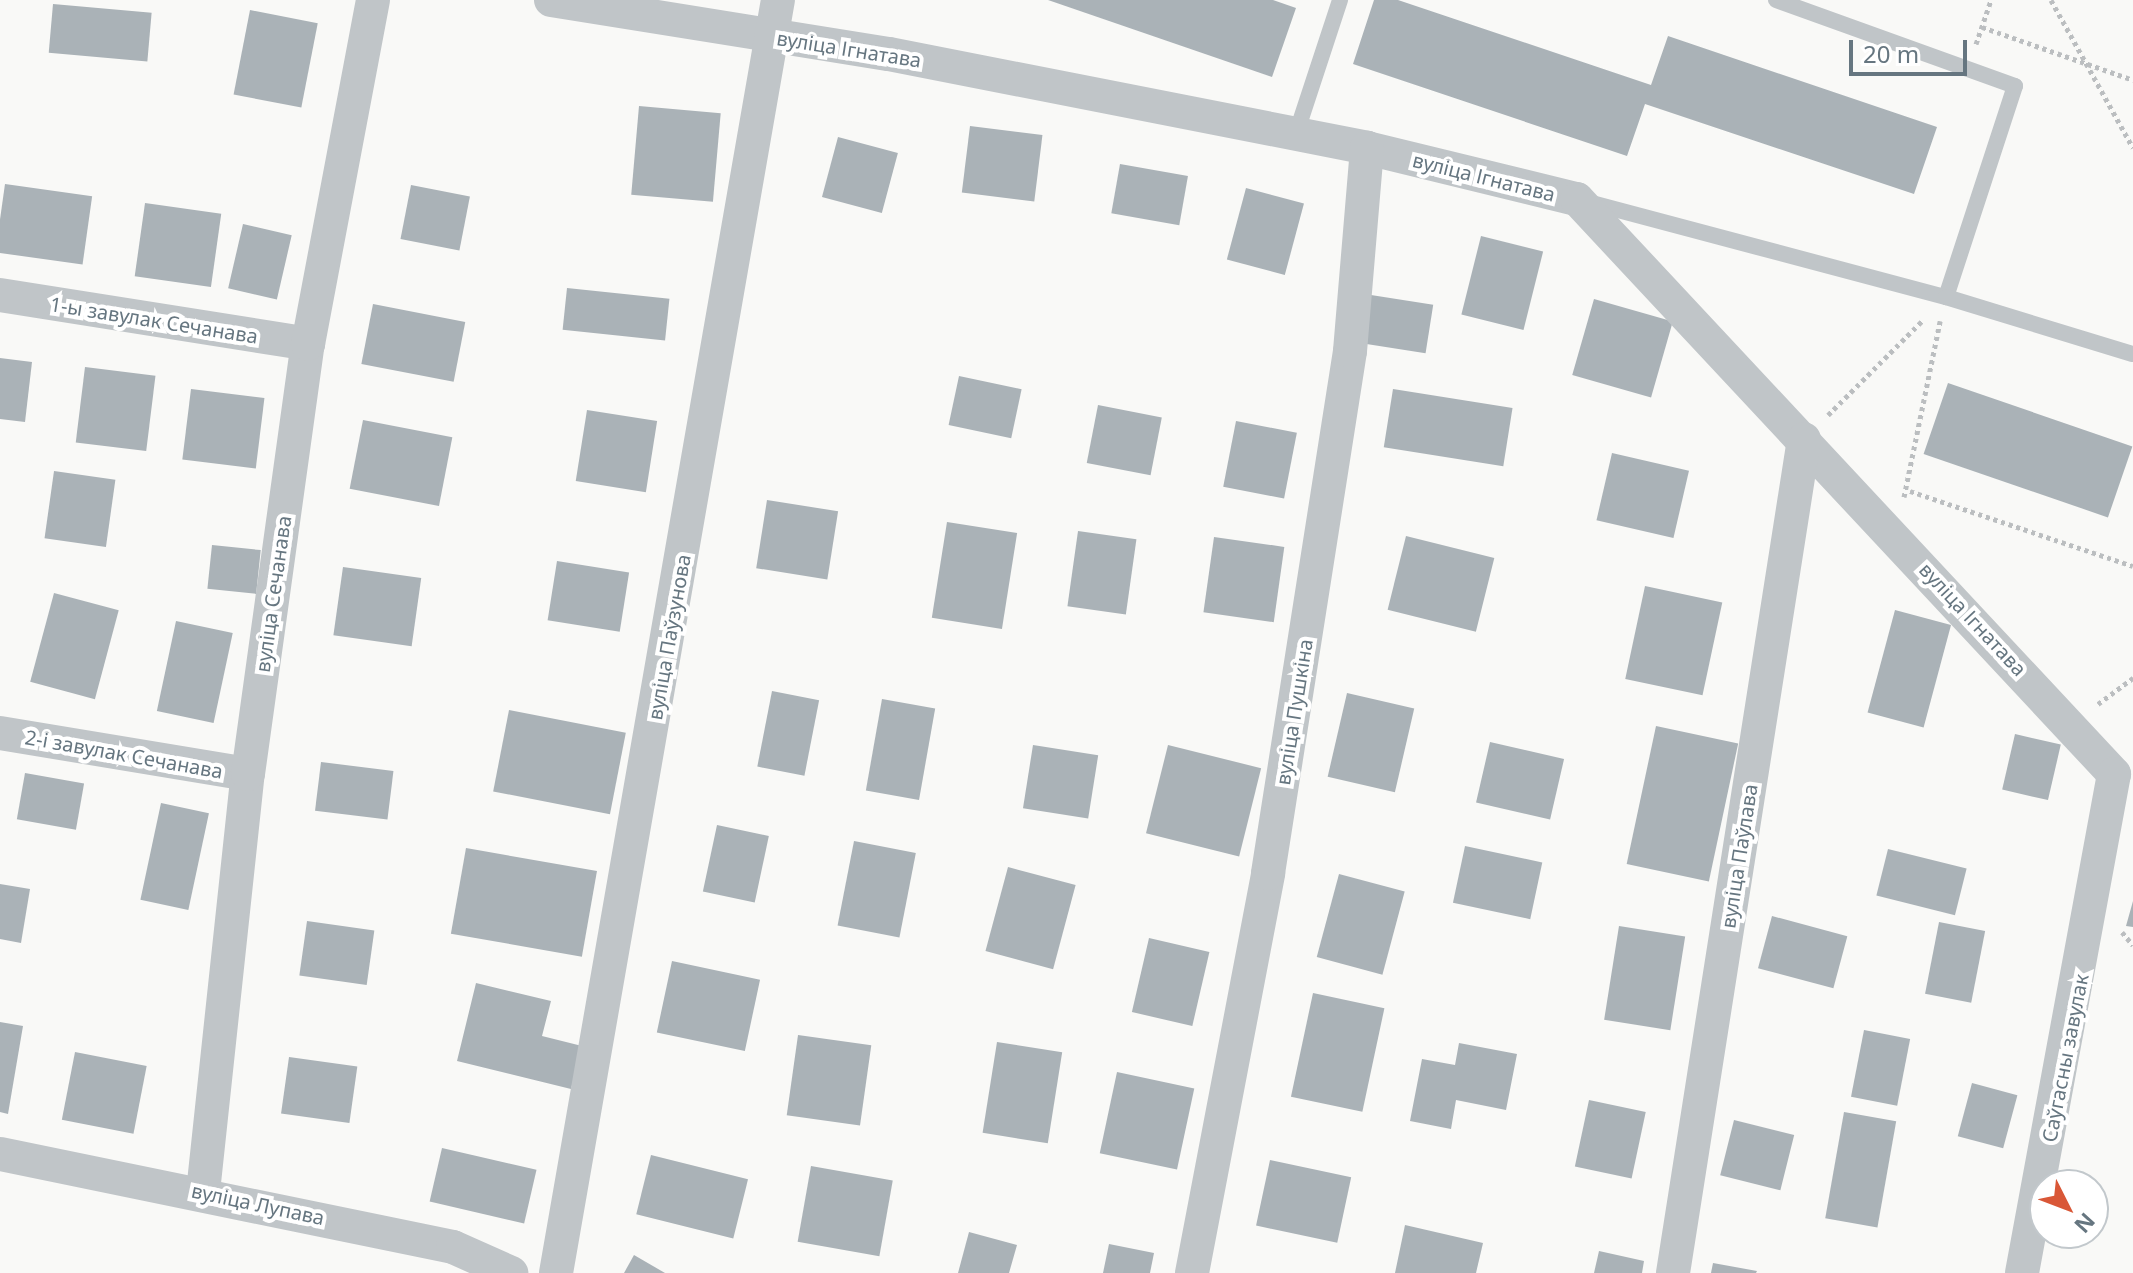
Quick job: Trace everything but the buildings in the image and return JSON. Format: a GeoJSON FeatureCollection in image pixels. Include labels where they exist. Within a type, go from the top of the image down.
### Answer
{"type":"FeatureCollection","features":[{"type":"Feature","properties":{"kind":"street","name":"вуліца Сечанава"},"geometry":{"type":"LineString","coordinates":[[203,1192],[248,774],[308,344],[373,0]]}},
{"type":"Feature","properties":{"kind":"street","name":"вуліца Ігнатава"},"geometry":{"type":"LineString","coordinates":[[551,0],[770,36],[1296,134],[1577,199],[2072,724],[2114,774],[2098,890]]}},
{"type":"Feature","properties":{"kind":"street","name":"вуліца Паўзунова"},"geometry":{"type":"LineString","coordinates":[[556,1273],[778,0]]}},
{"type":"Feature","properties":{"kind":"street","name":"вуліца Пушкіна"},"geometry":{"type":"LineString","coordinates":[[1192,1273],[1268,873],[1350,351],[1367,148]]}},
{"type":"Feature","properties":{"kind":"street","name":"1-ы завулак Сечанава"},"geometry":{"type":"LineString","coordinates":[[0,295],[308,344]]}},
{"type":"Feature","properties":{"kind":"street","name":"вуліца Паўлава"},"geometry":{"type":"LineString","coordinates":[[1673,1273],[1804,439]]}},
{"type":"Feature","properties":{"kind":"street","name":"2-і завулак Сечанава"},"geometry":{"type":"LineString","coordinates":[[0,733],[248,774]]}},
{"type":"Feature","properties":{"kind":"street","name":"Саўгасны завулак"},"geometry":{"type":"LineString","coordinates":[[2022,1273],[2098,890]]}},
{"type":"Feature","properties":{"kind":"street","name":"вуліца Лупава"},"geometry":{"type":"LineString","coordinates":[[0,1154],[203,1192],[453,1247],[511,1273]]}},
{"type":"Feature","properties":{"kind":"lane"},"geometry":{"type":"LineString","coordinates":[[1296,134],[1340,0]]}},
{"type":"Feature","properties":{"kind":"lane"},"geometry":{"type":"LineString","coordinates":[[1776,0],[2015,86],[1946,297]]}},
{"type":"Feature","properties":{"kind":"lane"},"geometry":{"type":"LineString","coordinates":[[1577,199],[1946,297],[2133,354]]}},
{"type":"Feature","properties":{"kind":"path"},"geometry":{"type":"LineString","coordinates":[[1967,69],[1991,0]]}},
{"type":"Feature","properties":{"kind":"path"},"geometry":{"type":"LineString","coordinates":[[2051,0],[2132,144]]}},
{"type":"Feature","properties":{"kind":"path"},"geometry":{"type":"LineString","coordinates":[[1982,27],[2133,80]]}},
{"type":"Feature","properties":{"kind":"path"},"geometry":{"type":"LineString","coordinates":[[1804,439],[1946,297]]}},
{"type":"Feature","properties":{"kind":"path"},"geometry":{"type":"LineString","coordinates":[[1883,523],[1910,491],[1909,450],[1946,297]]}},
{"type":"Feature","properties":{"kind":"path"},"geometry":{"type":"LineString","coordinates":[[1910,491],[2133,566]]}},
{"type":"Feature","properties":{"kind":"path"},"geometry":{"type":"LineString","coordinates":[[2072,724],[2133,678]]}}]}
